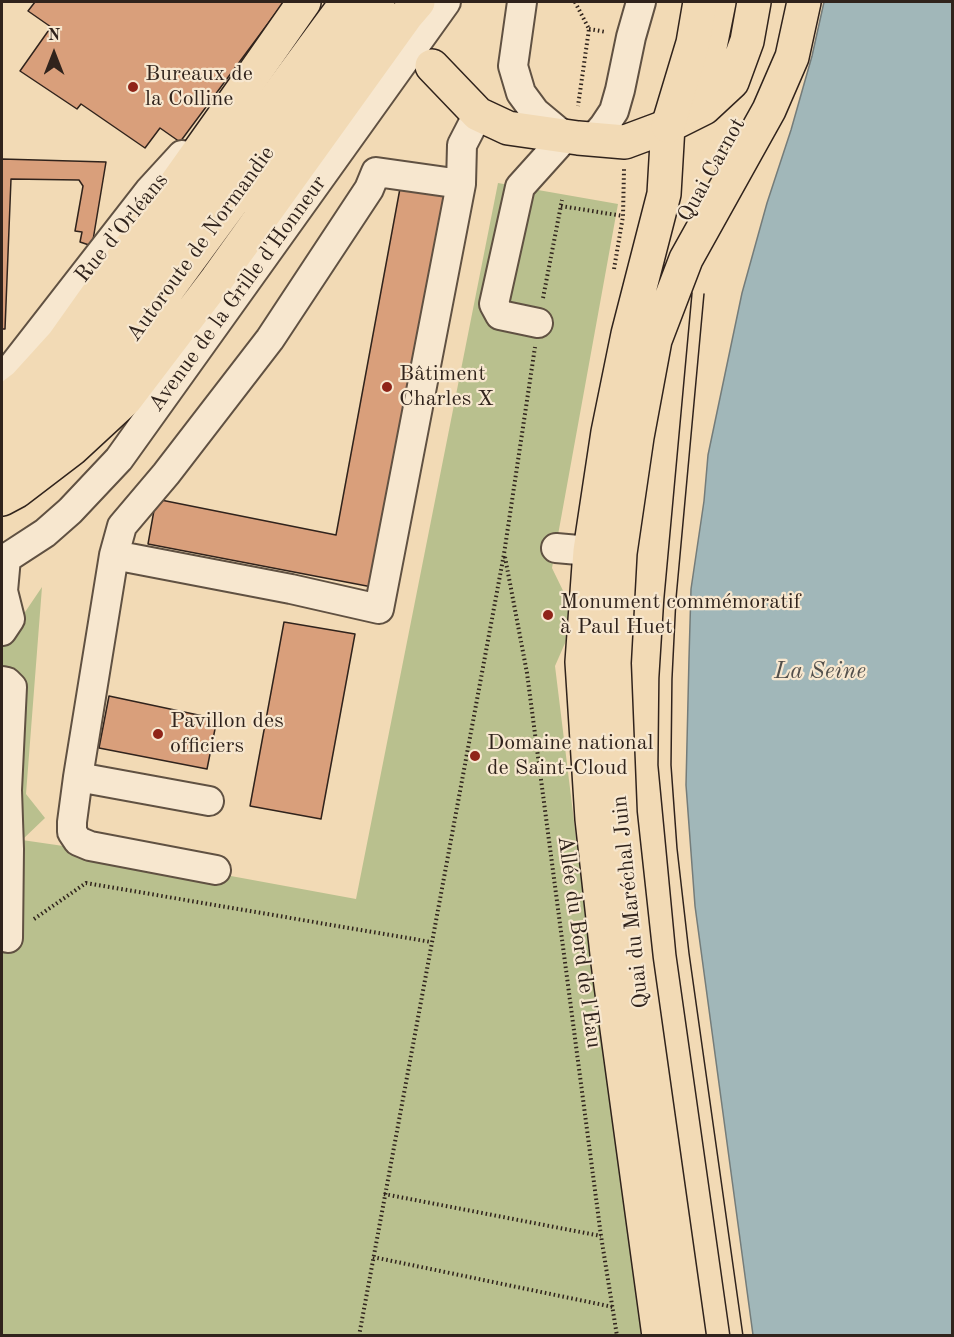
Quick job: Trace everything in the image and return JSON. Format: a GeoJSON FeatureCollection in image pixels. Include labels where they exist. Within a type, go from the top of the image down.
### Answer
{"type":"FeatureCollection","features":[{"type":"Feature","properties":{"kind":"main road"},"geometry":{"type":"LineString","coordinates":[[2,404],[24,386],[63,343],[304,2]]}},
{"type":"Feature","properties":{"kind":"main road","name":"Autoroute de Normandie"},"geometry":{"type":"LineString","coordinates":[[2,465],[54,425],[102,379],[147,295],[347,2]]}},
{"type":"Feature","properties":{"kind":"main road"},"geometry":{"type":"LineString","coordinates":[[628,334],[664,194],[668,126],[693,44],[700,2]]}},
{"type":"Feature","properties":{"kind":"main road"},"geometry":{"type":"LineString","coordinates":[[668,126],[697,87],[710,47],[719,2]]}},
{"type":"Feature","properties":{"kind":"main road","name":"Quai Carnot"},"geometry":{"type":"LineString","coordinates":[[478,114],[508,128],[625,142],[668,126],[704,108],[732,82],[747,41],[754,2]]}},
{"type":"Feature","properties":{"kind":"main road","name":"Quai Carnot"},"geometry":{"type":"LineString","coordinates":[[628,334],[667,251],[751,100],[770,50],[781,2]]}},
{"type":"Feature","properties":{"kind":"main road","name":"Quai Carnot"},"geometry":{"type":"LineString","coordinates":[[686,259],[769,110],[792,57],[804,2]]}},
{"type":"Feature","properties":{"kind":"main road"},"geometry":{"type":"LineString","coordinates":[[2,499],[17,491],[72,449],[125,399],[217,279],[404,5]]}},
{"type":"Feature","properties":{"kind":"main road","name":"Autoroute de Normandie"},"geometry":{"type":"LineString","coordinates":[[2,431],[37,403],[82,361],[147,295],[404,5]]}},
{"type":"Feature","properties":{"kind":"main road"},"geometry":{"type":"LineString","coordinates":[[432,66],[478,114]]}},
{"type":"Feature","properties":{"kind":"main road","name":"Quai du Maréchal Juin"},"geometry":{"type":"LineString","coordinates":[[686,259],[655,340],[637,436],[620,553],[614,663],[620,813],[636,960],[689,1335]]}},
{"type":"Feature","properties":{"kind":"main road","name":"Quai du Maréchal Juin"},"geometry":{"type":"LineString","coordinates":[[628,334],[608,432],[590,551],[582,662],[592,819],[609,975],[659,1335]]}},
{"type":"Feature","properties":{"kind":"street","name":"Avenue de la Grille d'Honneur"},"geometry":{"type":"LineString","coordinates":[[4,560],[45,533],[70,511],[119,459],[446,2]]}},
{"type":"Feature","properties":{"kind":"street"},"geometry":{"type":"LineString","coordinates":[[522,2],[513,66],[521,93],[536,112],[578,138]]}},
{"type":"Feature","properties":{"kind":"street"},"geometry":{"type":"LineString","coordinates":[[538,323],[500,315],[494,304],[520,187],[578,138],[604,126],[614,111],[641,2]]}},
{"type":"Feature","properties":{"kind":"street","name":"Rue d'Orléans"},"geometry":{"type":"LineString","coordinates":[[2,372],[9,371],[149,191],[246,85]]}},
{"type":"Feature","properties":{"kind":"street"},"geometry":{"type":"LineString","coordinates":[[114,555],[291,589],[378,609],[461,183],[462,145],[478,114]]}},
{"type":"Feature","properties":{"kind":"street"},"geometry":{"type":"LineString","coordinates":[[216,870],[90,846],[78,841],[71,828],[114,555],[122,526],[166,474],[270,339],[369,189],[376,172],[461,183]]}},
{"type":"Feature","properties":{"kind":"street"},"geometry":{"type":"LineString","coordinates":[[556,548],[590,551]]}},
{"type":"Feature","properties":{"kind":"street"},"geometry":{"type":"LineString","coordinates":[[2,631],[10,619],[2,592],[4,560]]}},
{"type":"Feature","properties":{"kind":"street"},"geometry":{"type":"LineString","coordinates":[[2,681],[8,682],[12,687],[7,790],[8,938]]}},
{"type":"Feature","properties":{"kind":"street"},"geometry":{"type":"LineString","coordinates":[[78,777],[209,801]]}},
{"type":"Feature","properties":{"kind":"path"},"geometry":{"type":"LineString","coordinates":[[575,2],[589,29],[578,106]]}},
{"type":"Feature","properties":{"kind":"path"},"geometry":{"type":"LineString","coordinates":[[359,1335],[504,554],[538,323],[562,200]]}},
{"type":"Feature","properties":{"kind":"path"},"geometry":{"type":"LineString","coordinates":[[561,206],[623,216]]}},
{"type":"Feature","properties":{"kind":"path","name":"Allée du Bord de l'Eau"},"geometry":{"type":"LineString","coordinates":[[504,554],[527,673],[616,1335]]}},
{"type":"Feature","properties":{"kind":"path"},"geometry":{"type":"LineString","coordinates":[[8,938],[86,883],[431,942]]}},
{"type":"Feature","properties":{"kind":"path"},"geometry":{"type":"LineString","coordinates":[[384,1194],[602,1236]]}},
{"type":"Feature","properties":{"kind":"path"},"geometry":{"type":"LineString","coordinates":[[373,1257],[612,1307]]}},
{"type":"Feature","properties":{"kind":"green space","name":"Domaine national de Saint-Cloud"},"geometry":{"type":"Polygon","coordinates":[[[498,183],[618,204],[552,568],[570,605],[569,634],[555,666],[581,878],[649,1335],[2,1336],[2,646],[42,587],[26,794],[45,818],[22,840],[84,849],[356,899],[498,183]]]}},
{"type":"Feature","properties":{"kind":"water","name":"La Seine"},"geometry":{"type":"Polygon","coordinates":[[[824,2],[952,2],[952,1335],[753,1335],[695,906],[686,785],[689,658],[691,589],[704,501],[708,455],[742,293],[812,56],[824,2]]]}},
{"type":"Feature","properties":{"kind":"building","name":"Bureaux de la Colline"},"geometry":{"type":"Polygon","coordinates":[[[35,2],[284,2],[180,142],[160,128],[145,148],[81,104],[77,109],[20,71],[51,27],[28,11],[35,2]]]}},
{"type":"Feature","properties":{"kind":"building"},"geometry":{"type":"Polygon","coordinates":[[[2,159],[106,162],[92,246],[80,242],[82,232],[75,231],[83,186],[79,180],[11,179],[5,329],[2,329],[2,159]]]}},
{"type":"Feature","properties":{"kind":"building","name":"Bâtiment Charles X"},"geometry":{"type":"Polygon","coordinates":[[[401,183],[450,192],[372,587],[148,544],[156,499],[336,535],[401,183]]]}},
{"type":"Feature","properties":{"kind":"building"},"geometry":{"type":"Polygon","coordinates":[[[284,622],[355,634],[321,819],[250,806],[284,622]]]}},
{"type":"Feature","properties":{"kind":"building","name":"Pavillon des officiers"},"geometry":{"type":"Polygon","coordinates":[[[109,696],[217,719],[207,769],[99,748],[109,696]]]}},
{"type":"Feature","properties":{"kind":"tram line"},"geometry":{"type":"LineString","coordinates":[[692,293],[664,599],[659,678],[658,765],[676,954],[730,1336]]}},
{"type":"Feature","properties":{"kind":"tram line"},"geometry":{"type":"LineString","coordinates":[[704,294],[676,599],[671,765],[677,848],[689,953],[743,1336]]}},
{"type":"Feature","properties":{"kind":"place","name":"Bureaux de la Colline"},"geometry":{"type":"Point","coordinates":[133,87]}},
{"type":"Feature","properties":{"kind":"place","name":"Bâtiment Charles X"},"geometry":{"type":"Point","coordinates":[387,387]}},
{"type":"Feature","properties":{"kind":"place","name":"Monument commémoratif à Paul Huet"},"geometry":{"type":"Point","coordinates":[548,615]}},
{"type":"Feature","properties":{"kind":"place","name":"Pavillon des officiers"},"geometry":{"type":"Point","coordinates":[158,734]}},
{"type":"Feature","properties":{"kind":"place","name":"Domaine national de Saint-Cloud"},"geometry":{"type":"Point","coordinates":[475,756]}}]}
